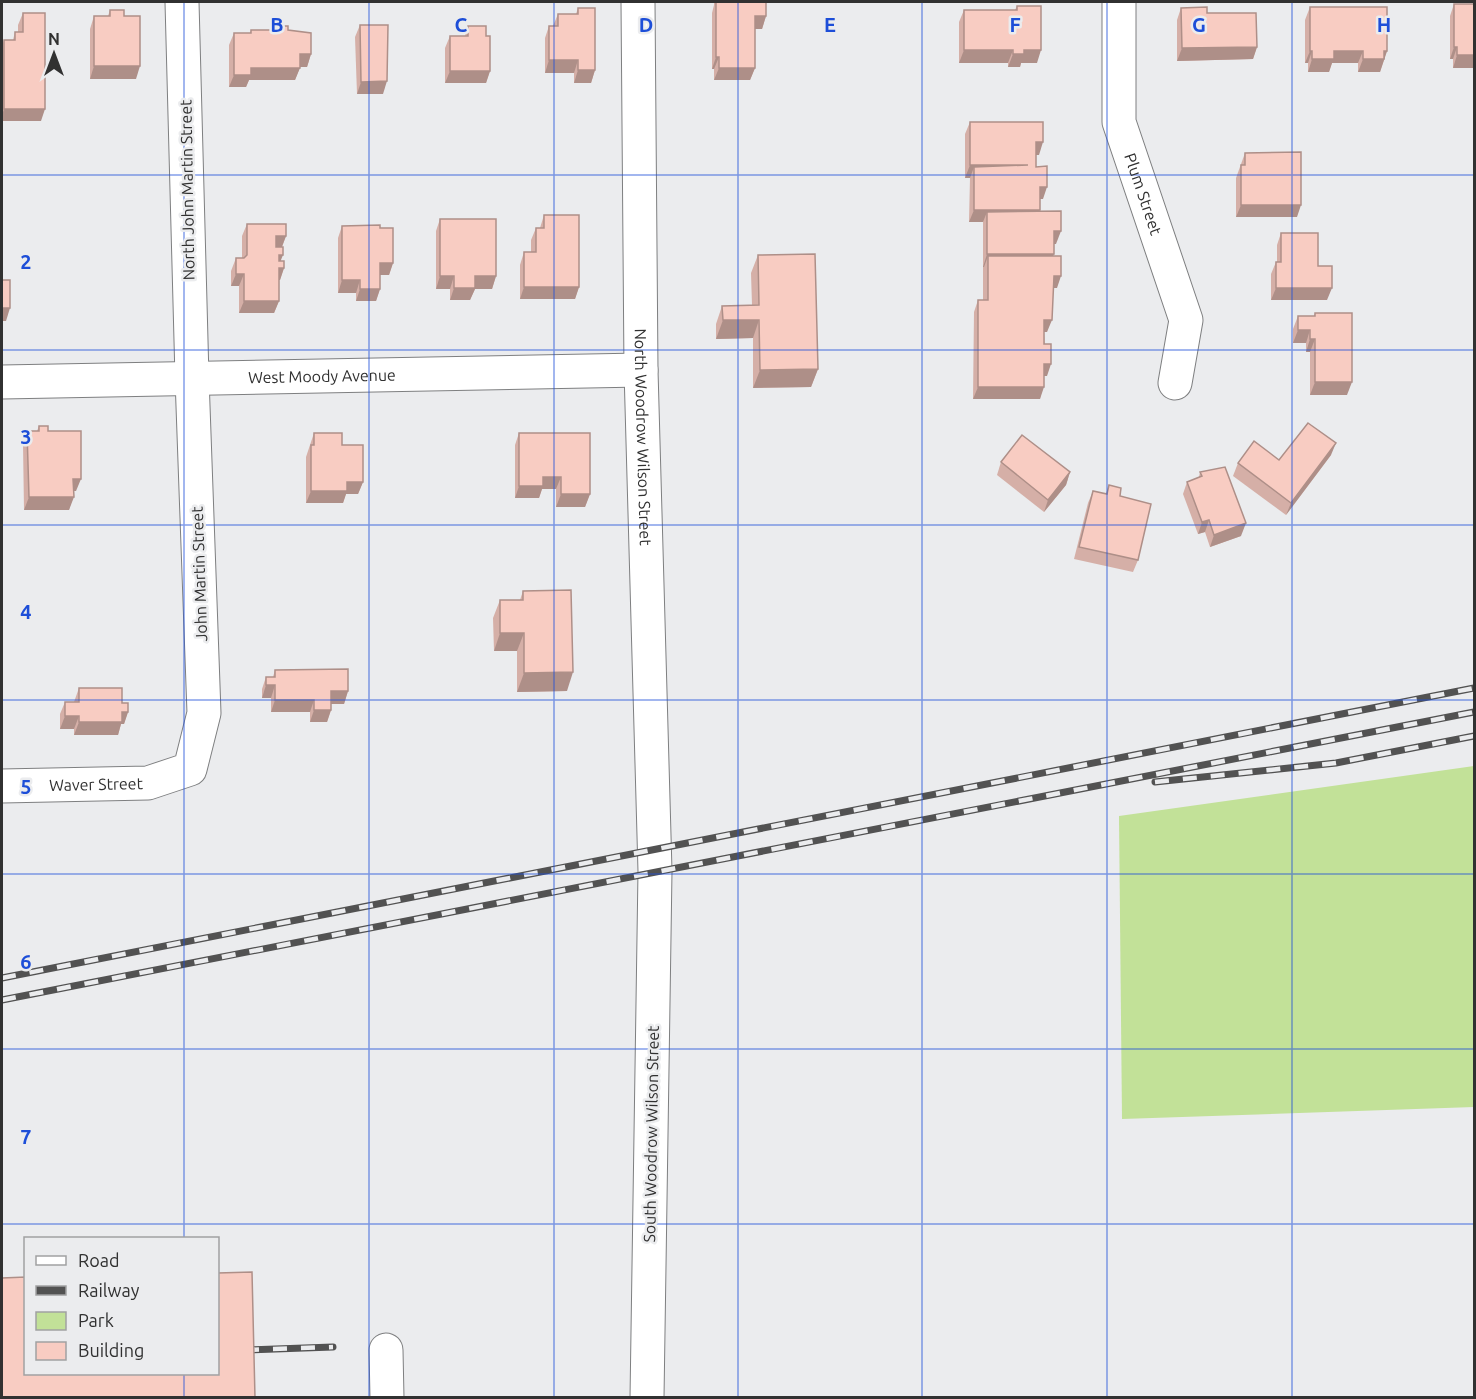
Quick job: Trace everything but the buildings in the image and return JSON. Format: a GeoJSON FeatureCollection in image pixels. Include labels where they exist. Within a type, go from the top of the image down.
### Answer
{"type":"FeatureCollection","features":[{"type":"Feature","properties":{"kind":"street","name":"North John Martin Street"},"geometry":{"type":"LineString","coordinates":[[182,2],[192,378]]}},
{"type":"Feature","properties":{"kind":"street","name":"North Woodrow Wilson Street"},"geometry":{"type":"LineString","coordinates":[[638,2],[641,370],[655,871]]}},
{"type":"Feature","properties":{"kind":"street","name":"Plum Street"},"geometry":{"type":"LineString","coordinates":[[1119,2],[1119,122],[1186,320],[1176,383]]}},
{"type":"Feature","properties":{"kind":"street","name":"West Moody Avenue"},"geometry":{"type":"LineString","coordinates":[[2,382],[641,370]]}},
{"type":"Feature","properties":{"kind":"street","name":"John Martin Street"},"geometry":{"type":"LineString","coordinates":[[190,769],[204,712],[192,378]]}},
{"type":"Feature","properties":{"kind":"street","name":"Waver Street"},"geometry":{"type":"LineString","coordinates":[[2,786],[148,783],[190,769]]}},
{"type":"Feature","properties":{"kind":"street","name":"South Woodrow Wilson Street"},"geometry":{"type":"LineString","coordinates":[[647,1398],[655,871]]}},
{"type":"Feature","properties":{"kind":"street"},"geometry":{"type":"LineString","coordinates":[[386,1350],[387,1398]]}},
{"type":"Feature","properties":{"kind":"green space"},"geometry":{"type":"Polygon","coordinates":[[[1474,766],[1474,1107],[1122,1119],[1119,816],[1474,766]]]}},
{"type":"Feature","properties":{"kind":"railway"},"geometry":{"type":"LineString","coordinates":[[2,978],[1474,688]]}},
{"type":"Feature","properties":{"kind":"railway"},"geometry":{"type":"LineString","coordinates":[[2,1000],[1474,712]]}},
{"type":"Feature","properties":{"kind":"railway"},"geometry":{"type":"LineString","coordinates":[[1155,782],[1336,763],[1474,736]]}},
{"type":"Feature","properties":{"kind":"railway"},"geometry":{"type":"LineString","coordinates":[[245,1350],[333,1347]]}}]}
